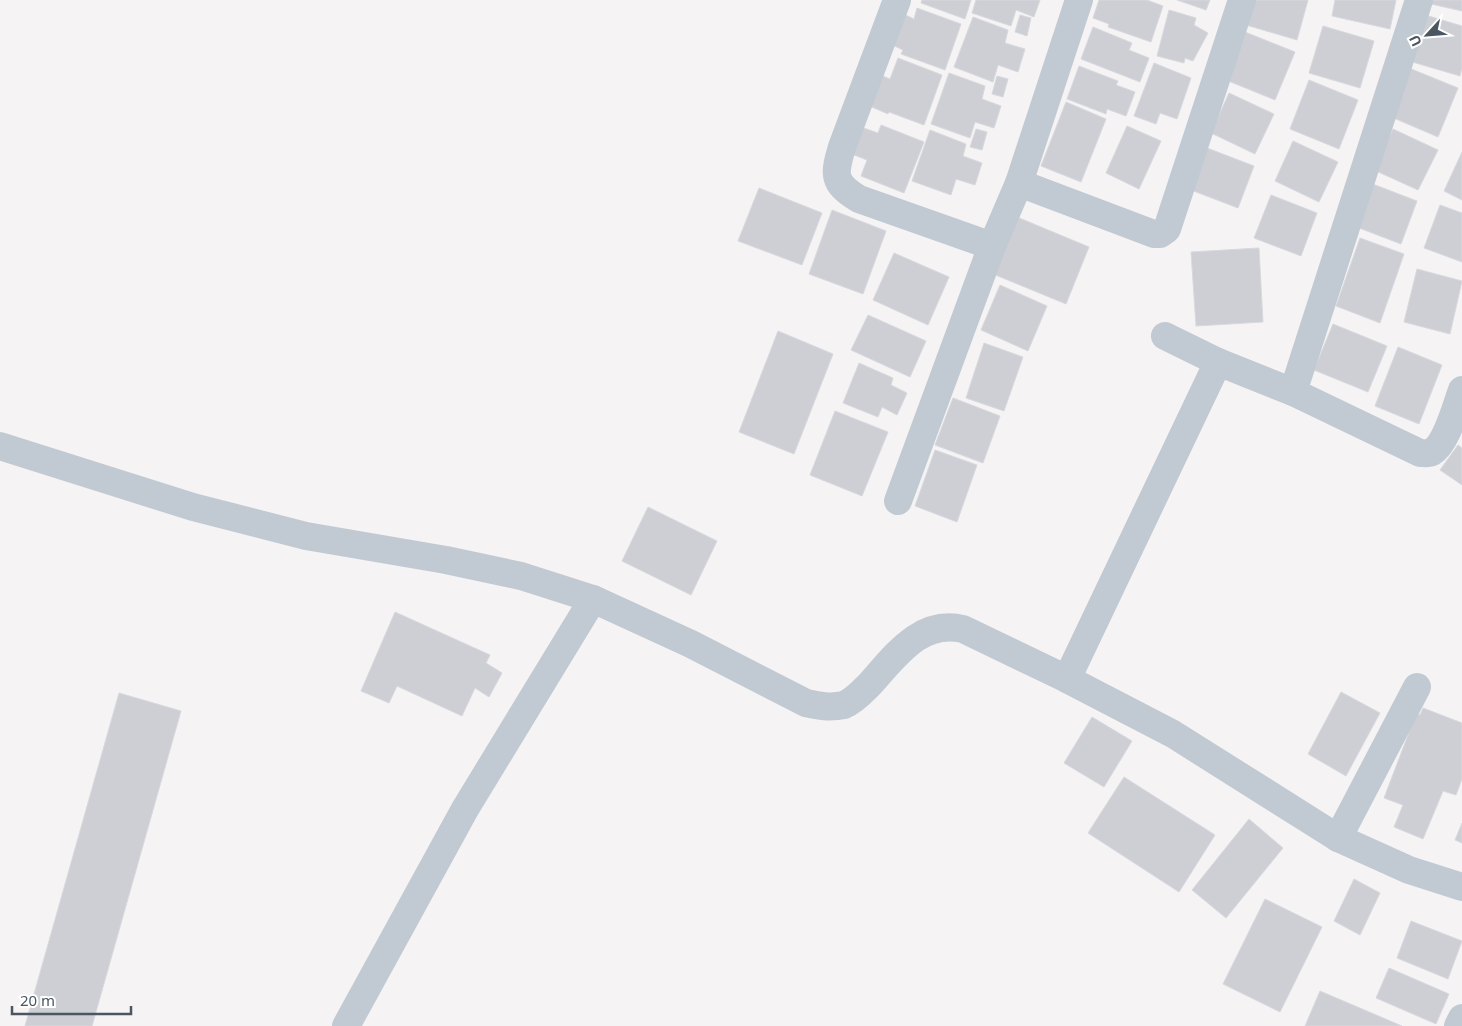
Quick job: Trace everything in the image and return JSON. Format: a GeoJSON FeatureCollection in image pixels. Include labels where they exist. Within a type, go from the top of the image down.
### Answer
{"type":"FeatureCollection","features":[{"type":"Feature","properties":{"kind":"street"},"geometry":{"type":"LineString","coordinates":[[897,0],[842,147],[836,167],[836,174],[846,191],[859,199],[992,246]]}},
{"type":"Feature","properties":{"kind":"street"},"geometry":{"type":"LineString","coordinates":[[898,501],[992,246],[1019,183],[1079,0]]}},
{"type":"Feature","properties":{"kind":"street"},"geometry":{"type":"LineString","coordinates":[[1019,183],[1154,234],[1160,234],[1167,229],[1242,0]]}},
{"type":"Feature","properties":{"kind":"street"},"geometry":{"type":"LineString","coordinates":[[1293,392],[1418,0]]}},
{"type":"Feature","properties":{"kind":"street"},"geometry":{"type":"LineString","coordinates":[[1165,336],[1218,362],[1293,392],[1420,453],[1426,454],[1433,451],[1440,444],[1447,431],[1462,390]]}},
{"type":"Feature","properties":{"kind":"street"},"geometry":{"type":"LineString","coordinates":[[1067,679],[1218,362]]}},
{"type":"Feature","properties":{"kind":"street"},"geometry":{"type":"LineString","coordinates":[[0,446],[193,507],[306,536],[446,560],[521,576],[593,599],[691,644],[806,703],[827,707],[845,704],[862,693],[908,644],[918,636],[938,627],[950,626],[963,629],[1067,679],[1173,734],[1338,838],[1409,870],[1462,887]]}},
{"type":"Feature","properties":{"kind":"street"},"geometry":{"type":"LineString","coordinates":[[346,1026],[465,809],[593,599]]}},
{"type":"Feature","properties":{"kind":"street"},"geometry":{"type":"LineString","coordinates":[[1338,838],[1417,687]]}},
{"type":"Feature","properties":{"kind":"street"},"geometry":{"type":"LineString","coordinates":[[1458,1026],[1462,1018]]}},
{"type":"Feature","properties":{"kind":"building"},"geometry":{"type":"Polygon","coordinates":[[[922,0],[971,0],[965,19],[921,3],[922,0]]]}},
{"type":"Feature","properties":{"kind":"building"},"geometry":{"type":"Polygon","coordinates":[[[976,0],[1040,0],[1034,17],[1016,10],[1011,26],[972,13],[976,0]]]}},
{"type":"Feature","properties":{"kind":"building"},"geometry":{"type":"Polygon","coordinates":[[[1099,0],[1147,0],[1163,6],[1151,42],[1108,27],[1109,24],[1093,18],[1099,0]]]}},
{"type":"Feature","properties":{"kind":"building"},"geometry":{"type":"Polygon","coordinates":[[[1177,0],[1210,0],[1206,10],[1177,0]]]}},
{"type":"Feature","properties":{"kind":"building"},"geometry":{"type":"Polygon","coordinates":[[[1253,0],[1308,0],[1297,40],[1246,25],[1253,0]]]}},
{"type":"Feature","properties":{"kind":"building"},"geometry":{"type":"Polygon","coordinates":[[[1335,0],[1396,0],[1390,29],[1332,16],[1335,0]]]}},
{"type":"Feature","properties":{"kind":"building"},"geometry":{"type":"Polygon","coordinates":[[[1432,0],[1462,0],[1462,11],[1431,4],[1432,0]]]}},
{"type":"Feature","properties":{"kind":"building"},"geometry":{"type":"Polygon","coordinates":[[[917,8],[961,24],[945,70],[901,54],[903,50],[888,43],[901,13],[914,19],[917,8]]]}},
{"type":"Feature","properties":{"kind":"building"},"geometry":{"type":"Polygon","coordinates":[[[1169,10],[1196,18],[1194,25],[1208,33],[1193,61],[1185,58],[1184,63],[1157,56],[1169,10]]]}},
{"type":"Feature","properties":{"kind":"building"},"geometry":{"type":"Polygon","coordinates":[[[1422,14],[1462,26],[1462,68],[1460,76],[1409,61],[1422,14]]]}},
{"type":"Feature","properties":{"kind":"building"},"geometry":{"type":"Polygon","coordinates":[[[1020,15],[1031,18],[1027,36],[1015,32],[1020,15]]]}},
{"type":"Feature","properties":{"kind":"building"},"geometry":{"type":"Polygon","coordinates":[[[973,17],[1008,30],[1005,43],[1025,49],[1018,72],[998,65],[993,82],[954,67],[973,17]]]}},
{"type":"Feature","properties":{"kind":"building"},"geometry":{"type":"Polygon","coordinates":[[[1323,26],[1374,41],[1360,88],[1309,73],[1323,26]]]}},
{"type":"Feature","properties":{"kind":"building"},"geometry":{"type":"Polygon","coordinates":[[[1093,27],[1132,43],[1129,50],[1149,58],[1140,82],[1081,59],[1093,27]]]}},
{"type":"Feature","properties":{"kind":"building"},"geometry":{"type":"Polygon","coordinates":[[[1245,32],[1295,52],[1275,100],[1226,80],[1245,32]]]}},
{"type":"Feature","properties":{"kind":"building"},"geometry":{"type":"Polygon","coordinates":[[[898,58],[942,75],[924,125],[889,112],[888,114],[865,104],[878,74],[890,79],[898,58]]]}},
{"type":"Feature","properties":{"kind":"building"},"geometry":{"type":"Polygon","coordinates":[[[1154,63],[1191,78],[1177,119],[1160,113],[1156,124],[1134,116],[1154,63]]]}},
{"type":"Feature","properties":{"kind":"building"},"geometry":{"type":"Polygon","coordinates":[[[1079,66],[1118,81],[1116,85],[1135,92],[1126,116],[1107,109],[1106,114],[1067,99],[1079,66]]]}},
{"type":"Feature","properties":{"kind":"building"},"geometry":{"type":"Polygon","coordinates":[[[1409,68],[1458,88],[1438,137],[1389,116],[1409,68]]]}},
{"type":"Feature","properties":{"kind":"building"},"geometry":{"type":"Polygon","coordinates":[[[949,73],[985,86],[982,99],[1001,106],[994,128],[975,122],[970,138],[931,124],[949,73]]]}},
{"type":"Feature","properties":{"kind":"building"},"geometry":{"type":"Polygon","coordinates":[[[997,76],[1008,79],[1003,97],[992,94],[997,76]]]}},
{"type":"Feature","properties":{"kind":"building"},"geometry":{"type":"Polygon","coordinates":[[[1309,80],[1358,100],[1339,149],[1290,129],[1309,80]]]}},
{"type":"Feature","properties":{"kind":"building"},"geometry":{"type":"Polygon","coordinates":[[[1229,93],[1274,114],[1255,154],[1211,133],[1229,93]]]}},
{"type":"Feature","properties":{"kind":"building"},"geometry":{"type":"Polygon","coordinates":[[[1066,102],[1106,119],[1081,182],[1041,166],[1066,102]]]}},
{"type":"Feature","properties":{"kind":"building"},"geometry":{"type":"Polygon","coordinates":[[[881,125],[924,142],[904,193],[861,176],[867,160],[849,153],[858,126],[878,133],[881,125]]]}},
{"type":"Feature","properties":{"kind":"building"},"geometry":{"type":"Polygon","coordinates":[[[1127,126],[1161,141],[1139,189],[1106,173],[1127,126]]]}},
{"type":"Feature","properties":{"kind":"building"},"geometry":{"type":"Polygon","coordinates":[[[976,129],[987,132],[982,150],[970,147],[976,129]]]}},
{"type":"Feature","properties":{"kind":"building"},"geometry":{"type":"Polygon","coordinates":[[[1393,129],[1438,150],[1418,190],[1374,170],[1393,129]]]}},
{"type":"Feature","properties":{"kind":"building"},"geometry":{"type":"Polygon","coordinates":[[[930,130],[966,144],[963,156],[982,163],[975,185],[956,179],[951,195],[912,181],[930,130]]]}},
{"type":"Feature","properties":{"kind":"building"},"geometry":{"type":"Polygon","coordinates":[[[1293,141],[1338,162],[1319,202],[1275,181],[1293,141]]]}},
{"type":"Feature","properties":{"kind":"building"},"geometry":{"type":"Polygon","coordinates":[[[1207,148],[1254,166],[1238,208],[1191,190],[1207,148]]]}},
{"type":"Feature","properties":{"kind":"building"},"geometry":{"type":"Polygon","coordinates":[[[1462,152],[1462,200],[1444,191],[1462,152]]]}},
{"type":"Feature","properties":{"kind":"building"},"geometry":{"type":"Polygon","coordinates":[[[1370,183],[1417,201],[1401,244],[1354,226],[1370,183]]]}},
{"type":"Feature","properties":{"kind":"building"},"geometry":{"type":"Polygon","coordinates":[[[759,188],[822,213],[802,265],[738,241],[759,188]]]}},
{"type":"Feature","properties":{"kind":"building"},"geometry":{"type":"Polygon","coordinates":[[[1271,195],[1317,213],[1301,256],[1254,238],[1271,195]]]}},
{"type":"Feature","properties":{"kind":"building"},"geometry":{"type":"Polygon","coordinates":[[[1440,205],[1462,213],[1462,262],[1424,248],[1440,205]]]}},
{"type":"Feature","properties":{"kind":"building"},"geometry":{"type":"Polygon","coordinates":[[[832,210],[886,231],[863,294],[809,274],[832,210]]]}},
{"type":"Feature","properties":{"kind":"building"},"geometry":{"type":"Polygon","coordinates":[[[1017,217],[1089,247],[1066,304],[993,274],[1017,217]]]}},
{"type":"Feature","properties":{"kind":"building"},"geometry":{"type":"Polygon","coordinates":[[[1360,238],[1404,254],[1380,323],[1336,306],[1360,238]]]}},
{"type":"Feature","properties":{"kind":"building"},"geometry":{"type":"Polygon","coordinates":[[[1259,248],[1263,322],[1196,326],[1191,252],[1259,248]]]}},
{"type":"Feature","properties":{"kind":"building"},"geometry":{"type":"Polygon","coordinates":[[[894,253],[949,277],[928,325],[873,300],[894,253]]]}},
{"type":"Feature","properties":{"kind":"building"},"geometry":{"type":"Polygon","coordinates":[[[1417,269],[1462,281],[1450,334],[1404,322],[1417,269]]]}},
{"type":"Feature","properties":{"kind":"building"},"geometry":{"type":"Polygon","coordinates":[[[1000,285],[1047,306],[1028,351],[981,330],[1000,285]]]}},
{"type":"Feature","properties":{"kind":"building"},"geometry":{"type":"Polygon","coordinates":[[[868,315],[926,341],[910,377],[851,350],[868,315]]]}},
{"type":"Feature","properties":{"kind":"building"},"geometry":{"type":"Polygon","coordinates":[[[1333,324],[1387,346],[1368,392],[1314,370],[1333,324]]]}},
{"type":"Feature","properties":{"kind":"building"},"geometry":{"type":"Polygon","coordinates":[[[778,331],[833,354],[794,454],[739,432],[778,331]]]}},
{"type":"Feature","properties":{"kind":"building"},"geometry":{"type":"Polygon","coordinates":[[[984,343],[1023,357],[1004,411],[966,398],[984,343]]]}},
{"type":"Feature","properties":{"kind":"building"},"geometry":{"type":"Polygon","coordinates":[[[1398,347],[1442,365],[1419,424],[1375,406],[1398,347]]]}},
{"type":"Feature","properties":{"kind":"building"},"geometry":{"type":"Polygon","coordinates":[[[859,363],[893,378],[891,385],[907,393],[897,415],[882,407],[878,417],[843,403],[859,363]]]}},
{"type":"Feature","properties":{"kind":"building"},"geometry":{"type":"Polygon","coordinates":[[[953,398],[1000,416],[983,463],[935,445],[953,398]]]}},
{"type":"Feature","properties":{"kind":"building"},"geometry":{"type":"Polygon","coordinates":[[[835,411],[888,432],[862,496],[810,475],[835,411]]]}},
{"type":"Feature","properties":{"kind":"building"},"geometry":{"type":"Polygon","coordinates":[[[1458,445],[1462,448],[1462,485],[1440,470],[1458,445]]]}},
{"type":"Feature","properties":{"kind":"building"},"geometry":{"type":"Polygon","coordinates":[[[935,450],[977,465],[957,522],[915,506],[935,450]]]}},
{"type":"Feature","properties":{"kind":"building"},"geometry":{"type":"Polygon","coordinates":[[[648,507],[717,541],[691,595],[622,561],[648,507]]]}},
{"type":"Feature","properties":{"kind":"building"},"geometry":{"type":"Polygon","coordinates":[[[395,612],[490,655],[486,663],[502,673],[489,697],[475,688],[462,716],[397,686],[389,703],[361,691],[395,612]]]}},
{"type":"Feature","properties":{"kind":"building"},"geometry":{"type":"Polygon","coordinates":[[[1341,692],[1380,713],[1346,776],[1308,754],[1341,692]]]}},
{"type":"Feature","properties":{"kind":"building"},"geometry":{"type":"Polygon","coordinates":[[[119,693],[181,711],[92,1026],[25,1026],[119,693]]]}},
{"type":"Feature","properties":{"kind":"building"},"geometry":{"type":"Polygon","coordinates":[[[1423,708],[1462,723],[1462,779],[1456,795],[1443,791],[1423,839],[1394,827],[1403,805],[1384,798],[1416,714],[1420,715],[1423,708]]]}},
{"type":"Feature","properties":{"kind":"building"},"geometry":{"type":"Polygon","coordinates":[[[1092,717],[1132,741],[1104,787],[1064,763],[1092,717]]]}},
{"type":"Feature","properties":{"kind":"building"},"geometry":{"type":"Polygon","coordinates":[[[1124,777],[1215,835],[1179,892],[1088,833],[1124,777]]]}},
{"type":"Feature","properties":{"kind":"building"},"geometry":{"type":"Polygon","coordinates":[[[1249,819],[1283,848],[1226,918],[1192,890],[1249,819]]]}},
{"type":"Feature","properties":{"kind":"building"},"geometry":{"type":"Polygon","coordinates":[[[1462,823],[1462,843],[1455,840],[1462,823]]]}},
{"type":"Feature","properties":{"kind":"building"},"geometry":{"type":"Polygon","coordinates":[[[1354,879],[1380,893],[1360,935],[1334,921],[1354,879]]]}},
{"type":"Feature","properties":{"kind":"building"},"geometry":{"type":"Polygon","coordinates":[[[1265,899],[1322,927],[1280,1012],[1223,984],[1265,899]]]}},
{"type":"Feature","properties":{"kind":"building"},"geometry":{"type":"Polygon","coordinates":[[[1411,921],[1462,941],[1448,979],[1397,958],[1411,921]]]}},
{"type":"Feature","properties":{"kind":"building"},"geometry":{"type":"Polygon","coordinates":[[[1389,968],[1449,994],[1436,1024],[1376,998],[1389,968]]]}},
{"type":"Feature","properties":{"kind":"building"},"geometry":{"type":"Polygon","coordinates":[[[1320,991],[1402,1026],[1305,1026],[1320,991]]]}}]}
